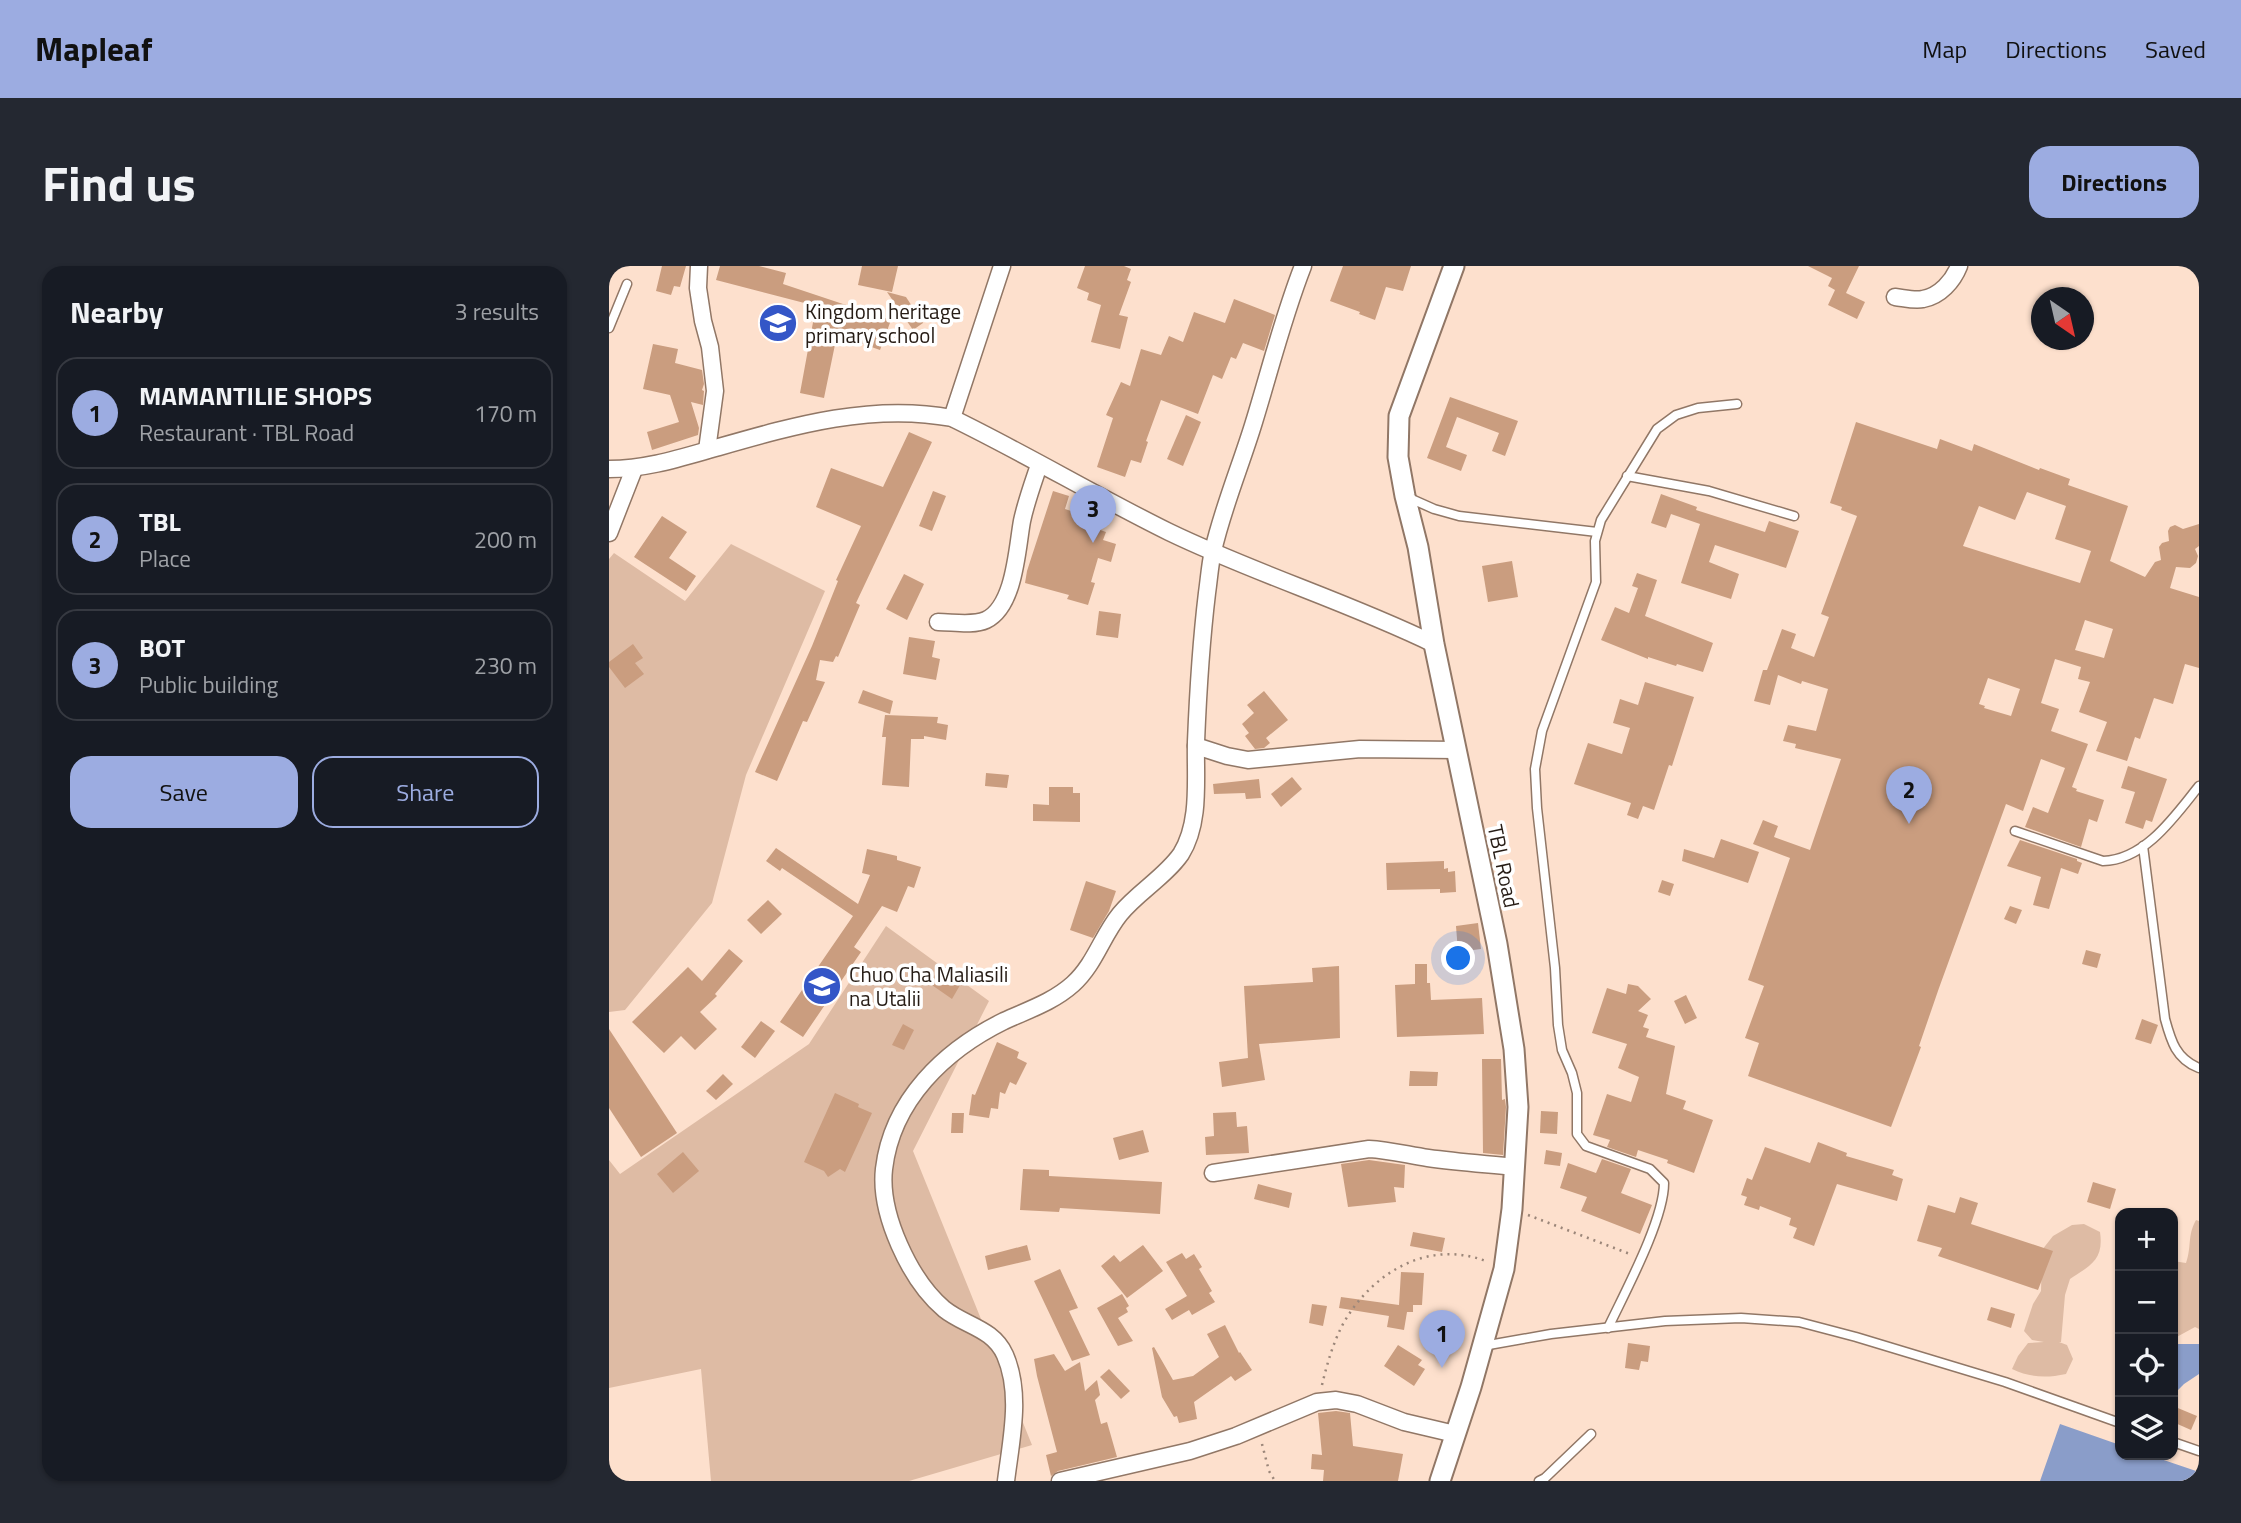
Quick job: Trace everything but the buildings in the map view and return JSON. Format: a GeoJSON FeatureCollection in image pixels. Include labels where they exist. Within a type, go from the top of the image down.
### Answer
{"type":"FeatureCollection","features":[{"type":"Feature","properties":{"kind":"street"},"geometry":{"type":"LineString","coordinates":[[699,266],[698,288],[702,321],[710,348],[715,391],[708,450]]}},
{"type":"Feature","properties":{"kind":"street"},"geometry":{"type":"LineString","coordinates":[[952,418],[1002,266]]}},
{"type":"Feature","properties":{"kind":"street"},"geometry":{"type":"LineString","coordinates":[[1006,1481],[1013,1427],[1011,1373],[999,1343],[986,1331],[960,1320],[943,1307],[929,1293],[905,1258],[892,1228],[884,1195],[884,1169],[890,1144],[916,1088],[943,1060],[970,1040],[1058,996],[1073,984],[1090,964],[1120,914],[1180,854],[1190,832],[1195,802],[1201,643],[1213,552],[1303,266]]}},
{"type":"Feature","properties":{"kind":"street","name":"TBL Road"},"geometry":{"type":"LineString","coordinates":[[1440,1481],[1483,1346],[1504,1269],[1512,1209],[1518,1107],[1514,1049],[1497,944],[1398,457],[1399,416],[1454,266]]}},
{"type":"Feature","properties":{"kind":"street"},"geometry":{"type":"LineString","coordinates":[[1895,297],[1921,300],[1936,294],[1947,285],[1959,266]]}},
{"type":"Feature","properties":{"kind":"street"},"geometry":{"type":"LineString","coordinates":[[609,468],[634,469],[813,421],[851,415],[927,413],[952,418],[1169,532],[1268,576],[1364,611],[1434,644]]}},
{"type":"Feature","properties":{"kind":"street"},"geometry":{"type":"LineString","coordinates":[[939,622],[978,623],[998,610],[1012,576],[1022,523],[1039,465]]}},
{"type":"Feature","properties":{"kind":"street"},"geometry":{"type":"LineString","coordinates":[[609,533],[634,469]]}},
{"type":"Feature","properties":{"kind":"street"},"geometry":{"type":"LineString","coordinates":[[1196,746],[1248,760],[1360,749],[1457,750]]}},
{"type":"Feature","properties":{"kind":"street"},"geometry":{"type":"LineString","coordinates":[[1213,1174],[1369,1149],[1515,1167]]}},
{"type":"Feature","properties":{"kind":"street"},"geometry":{"type":"LineString","coordinates":[[1060,1481],[1190,1451],[1317,1402],[1336,1400],[1357,1404],[1404,1422],[1455,1434]]}},
{"type":"Feature","properties":{"kind":"lane"},"geometry":{"type":"LineString","coordinates":[[609,328],[627,284]]}},
{"type":"Feature","properties":{"kind":"lane"},"geometry":{"type":"LineString","coordinates":[[1608,1328],[1640,1258],[1664,1194],[1664,1183],[1650,1169],[1586,1146],[1577,1135],[1577,1093],[1562,1050],[1558,1025],[1556,968],[1537,808],[1535,769],[1542,731],[1596,582],[1598,572],[1595,541],[1601,520],[1657,429],[1677,415],[1698,408],[1737,404]]}},
{"type":"Feature","properties":{"kind":"lane"},"geometry":{"type":"LineString","coordinates":[[1627,476],[1709,491],[1794,516]]}},
{"type":"Feature","properties":{"kind":"lane"},"geometry":{"type":"LineString","coordinates":[[1405,496],[1434,509],[1459,516],[1597,532]]}},
{"type":"Feature","properties":{"kind":"lane"},"geometry":{"type":"LineString","coordinates":[[2015,831],[2103,861],[2116,861],[2128,856],[2160,832],[2199,786]]}},
{"type":"Feature","properties":{"kind":"lane"},"geometry":{"type":"LineString","coordinates":[[2143,846],[2165,1019],[2177,1054],[2199,1068]]}},
{"type":"Feature","properties":{"kind":"lane"},"geometry":{"type":"LineString","coordinates":[[1483,1346],[1551,1334],[1665,1321],[1741,1318],[1799,1322],[2005,1382],[2115,1421]]}},
{"type":"Feature","properties":{"kind":"lane"},"geometry":{"type":"LineString","coordinates":[[1539,1481],[1591,1434]]}},
{"type":"Feature","properties":{"kind":"lane"},"geometry":{"type":"LineString","coordinates":[[2178,1444],[2199,1451]]}},
{"type":"Feature","properties":{"kind":"path"},"geometry":{"type":"LineString","coordinates":[[1512,1209],[1640,1258]]}},
{"type":"Feature","properties":{"kind":"path"},"geometry":{"type":"LineString","coordinates":[[1317,1402],[1332,1349],[1343,1324],[1360,1299],[1384,1278],[1408,1261],[1431,1254],[1480,1259],[1504,1269]]}},
{"type":"Feature","properties":{"kind":"path"},"geometry":{"type":"LineString","coordinates":[[1258,1427],[1265,1460],[1275,1481]]}},
{"type":"Feature","properties":{"kind":"shaded area"},"geometry":{"type":"Polygon","coordinates":[[[731,544],[825,591],[746,775],[712,903],[625,1010],[609,1012],[609,559],[614,553],[685,601],[731,544]]]}},
{"type":"Feature","properties":{"kind":"shaded area"},"geometry":{"type":"Polygon","coordinates":[[[886,926],[989,1001],[913,1151],[1032,1445],[909,1481],[711,1481],[701,1369],[609,1388],[609,1160],[620,1174],[809,1044],[886,926]]]}},
{"type":"Feature","properties":{"kind":"shaded area"},"geometry":{"type":"Polygon","coordinates":[[[2196,1220],[2199,1221],[2199,1329],[2195,1327],[2178,1336],[2178,1262],[2186,1263],[2191,1231],[2196,1220]]]}},
{"type":"Feature","properties":{"kind":"shaded area"},"geometry":{"type":"Polygon","coordinates":[[[2084,1224],[2100,1232],[2101,1241],[2094,1261],[2070,1279],[2065,1295],[2059,1342],[2067,1345],[2073,1359],[2066,1374],[2039,1376],[2012,1369],[2028,1343],[2044,1342],[2032,1340],[2024,1331],[2033,1304],[2041,1291],[2042,1250],[2053,1236],[2072,1225],[2084,1224]]]}},
{"type":"Feature","properties":{"kind":"water"},"geometry":{"type":"Polygon","coordinates":[[[2178,1344],[2199,1344],[2199,1374],[2178,1390],[2178,1344]]]}},
{"type":"Feature","properties":{"kind":"water"},"geometry":{"type":"Polygon","coordinates":[[[2060,1424],[2115,1443],[2115,1460],[2164,1460],[2199,1472],[2199,1481],[2040,1481],[2060,1424]]]}},
{"type":"Feature","properties":{"kind":"place","name":"Kingdom heritage primary school"},"geometry":{"type":"Point","coordinates":[778,323]}},
{"type":"Feature","properties":{"kind":"place","name":"BOT"},"geometry":{"type":"Point","coordinates":[1093,543]}},
{"type":"Feature","properties":{"kind":"place","name":"TBL"},"geometry":{"type":"Point","coordinates":[1909,824]}},
{"type":"Feature","properties":{"kind":"place","name":"Chuo Cha Maliasili na Utalii"},"geometry":{"type":"Point","coordinates":[822,986]}},
{"type":"Feature","properties":{"kind":"place","name":"MAMANTILIE SHOPS"},"geometry":{"type":"Point","coordinates":[1442,1368]}}]}
